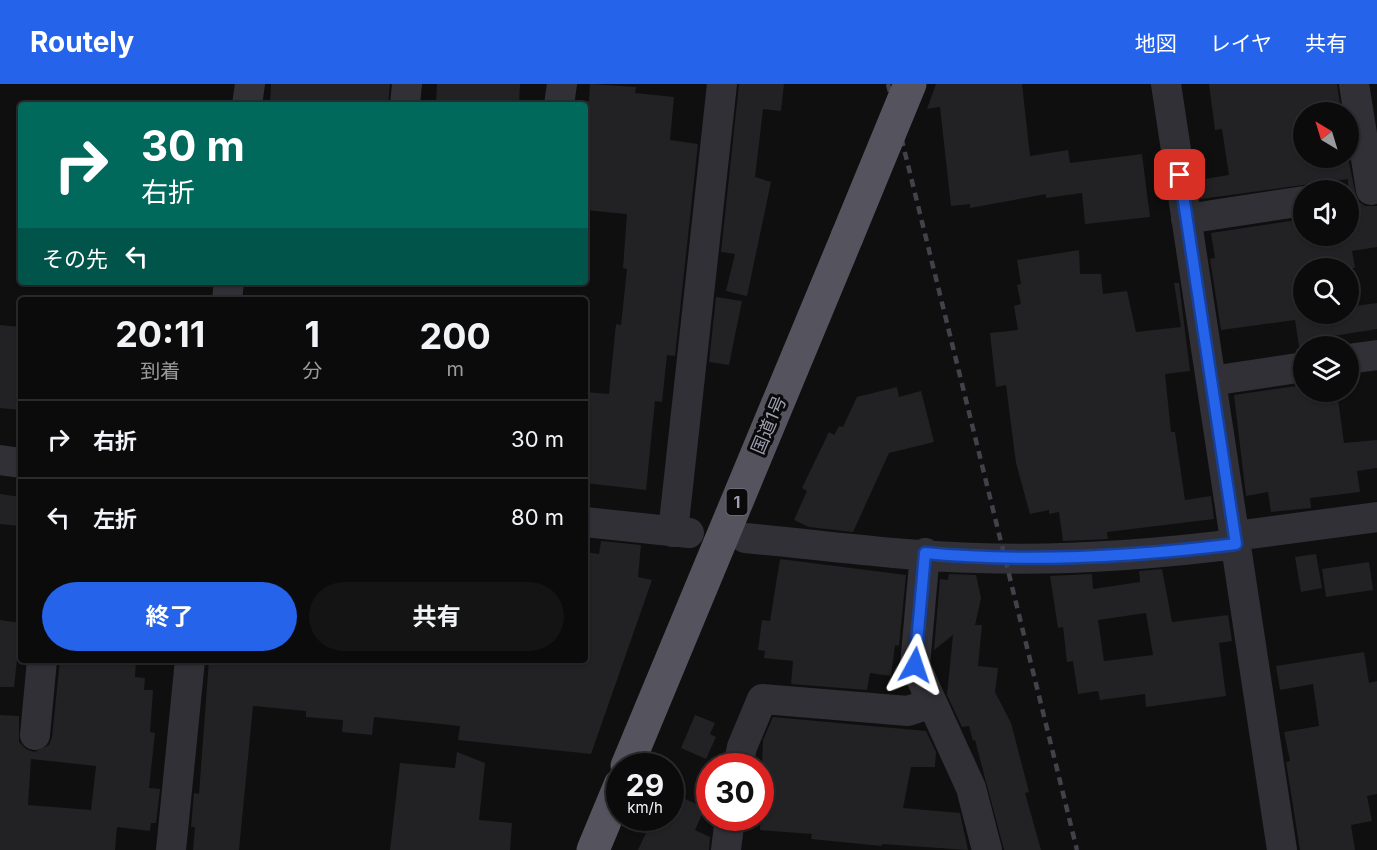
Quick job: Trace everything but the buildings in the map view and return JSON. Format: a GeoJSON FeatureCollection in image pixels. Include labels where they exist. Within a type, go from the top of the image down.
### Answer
{"type":"FeatureCollection","features":[{"type":"Feature","properties":{"kind":"highway","name":"国道1号"},"geometry":{"type":"LineString","coordinates":[[632,753],[910,84]]}},
{"type":"Feature","properties":{"kind":"highway"},"geometry":{"type":"LineString","coordinates":[[593,850],[606,819]]}},
{"type":"Feature","properties":{"kind":"street"},"geometry":{"type":"LineString","coordinates":[[248,102],[250,84]]}},
{"type":"Feature","properties":{"kind":"street"},"geometry":{"type":"LineString","coordinates":[[405,102],[407,84]]}},
{"type":"Feature","properties":{"kind":"street"},"geometry":{"type":"LineString","coordinates":[[559,102],[562,84]]}},
{"type":"Feature","properties":{"kind":"street"},"geometry":{"type":"LineString","coordinates":[[588,522],[681,532],[722,84]]}},
{"type":"Feature","properties":{"kind":"street"},"geometry":{"type":"LineString","coordinates":[[1166,84],[1282,850]]}},
{"type":"Feature","properties":{"kind":"street"},"geometry":{"type":"LineString","coordinates":[[1354,84],[1365,191]]}},
{"type":"Feature","properties":{"kind":"street"},"geometry":{"type":"LineString","coordinates":[[1186,219],[1293,203]]}},
{"type":"Feature","properties":{"kind":"street"},"geometry":{"type":"LineString","coordinates":[[1359,358],[1377,355]]}},
{"type":"Feature","properties":{"kind":"street"},"geometry":{"type":"LineString","coordinates":[[1211,381],[1293,369]]}},
{"type":"Feature","properties":{"kind":"street"},"geometry":{"type":"LineString","coordinates":[[0,460],[18,463]]}},
{"type":"Feature","properties":{"kind":"street"},"geometry":{"type":"LineString","coordinates":[[745,538],[977,558],[1053,559],[1147,556],[1377,517]]}},
{"type":"Feature","properties":{"kind":"street"},"geometry":{"type":"LineString","coordinates":[[925,553],[915,665],[971,788],[987,850]]}},
{"type":"Feature","properties":{"kind":"street"},"geometry":{"type":"LineString","coordinates":[[35,735],[42,663]]}},
{"type":"Feature","properties":{"kind":"street"},"geometry":{"type":"LineString","coordinates":[[171,850],[190,663]]}},
{"type":"Feature","properties":{"kind":"street"},"geometry":{"type":"LineString","coordinates":[[741,753],[762,699],[908,711],[932,703]]}},
{"type":"Feature","properties":{"kind":"street"},"geometry":{"type":"LineString","coordinates":[[726,850],[728,831]]}},
{"type":"Feature","properties":{"kind":"railway"},"geometry":{"type":"LineString","coordinates":[[888,84],[1077,850]]}},
{"type":"Feature","properties":{"kind":"route"},"geometry":{"type":"LineString","coordinates":[[915,665],[925,553],[977,558],[1053,559],[1147,556],[1236,544],[1180,175]]}}]}
